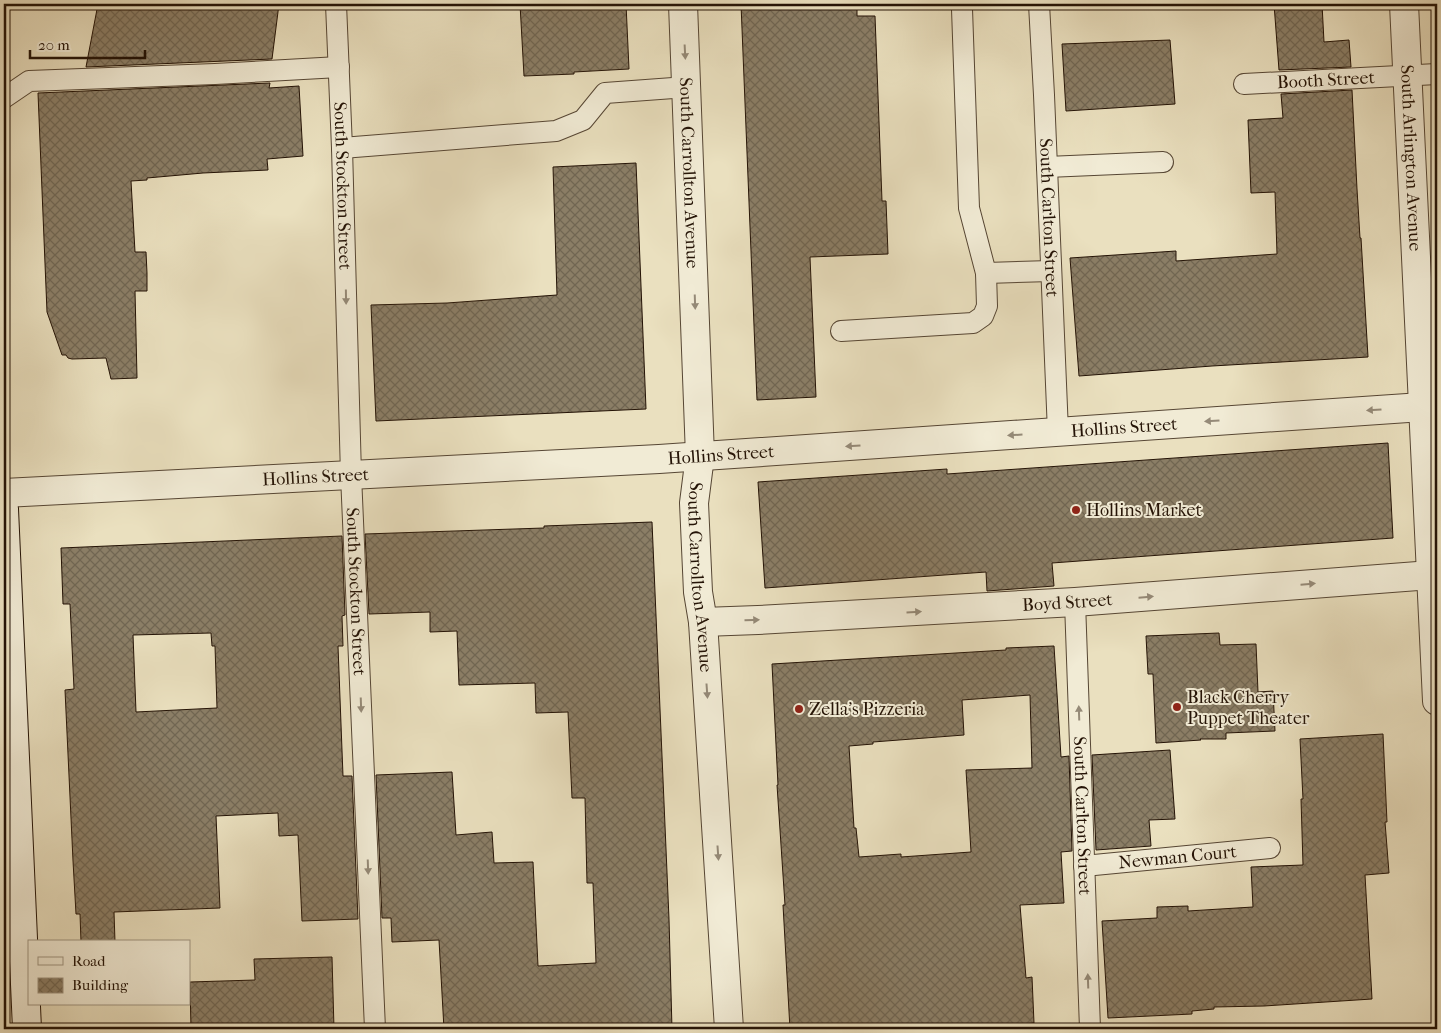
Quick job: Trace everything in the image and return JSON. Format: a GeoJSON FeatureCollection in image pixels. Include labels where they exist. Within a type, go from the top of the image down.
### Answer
{"type":"FeatureCollection","features":[{"type":"Feature","properties":{"kind":"street","name":"South Carrollton Avenue"},"geometry":{"type":"LineString","coordinates":[[683,4],[700,456],[694,503],[698,592],[703,622],[729,1029]]}},
{"type":"Feature","properties":{"kind":"street","name":"South Arlington Avenue"},"geometry":{"type":"LineString","coordinates":[[1404,4],[1407,75],[1430,406],[1432,575],[1437,700]]}},
{"type":"Feature","properties":{"kind":"street","name":"Hollins Street"},"geometry":{"type":"LineString","coordinates":[[4,493],[700,456],[1430,406]]}},
{"type":"Feature","properties":{"kind":"street"},"geometry":{"type":"LineString","coordinates":[[4,509],[10,814],[26,1029]]}},
{"type":"Feature","properties":{"kind":"street","name":"Boyd Street"},"geometry":{"type":"LineString","coordinates":[[703,622],[1075,602],[1432,575]]}},
{"type":"Feature","properties":{"kind":"lane","name":"South Stockton Street"},"geometry":{"type":"LineString","coordinates":[[336,4],[351,475],[375,1029]]}},
{"type":"Feature","properties":{"kind":"lane","name":"South Carlton Street"},"geometry":{"type":"LineString","coordinates":[[1039,4],[1058,432]]}},
{"type":"Feature","properties":{"kind":"lane"},"geometry":{"type":"LineString","coordinates":[[841,331],[973,323],[983,316],[987,306],[986,273],[969,208],[962,9]]}},
{"type":"Feature","properties":{"kind":"lane"},"geometry":{"type":"LineString","coordinates":[[4,98],[29,81],[339,67]]}},
{"type":"Feature","properties":{"kind":"lane","name":"Booth Street"},"geometry":{"type":"LineString","coordinates":[[1244,84],[1437,74]]}},
{"type":"Feature","properties":{"kind":"lane"},"geometry":{"type":"LineString","coordinates":[[342,148],[556,131],[583,120],[605,93],[687,87]]}},
{"type":"Feature","properties":{"kind":"lane"},"geometry":{"type":"LineString","coordinates":[[1047,167],[1163,162]]}},
{"type":"Feature","properties":{"kind":"lane"},"geometry":{"type":"LineString","coordinates":[[986,273],[1051,271]]}},
{"type":"Feature","properties":{"kind":"lane","name":"South Carlton Street"},"geometry":{"type":"LineString","coordinates":[[1075,602],[1090,1029]]}},
{"type":"Feature","properties":{"kind":"lane","name":"Newman Court"},"geometry":{"type":"LineString","coordinates":[[1084,866],[1270,848]]}},
{"type":"Feature","properties":{"kind":"building"},"geometry":{"type":"Polygon","coordinates":[[[98,4],[279,4],[272,59],[86,67],[98,4]]]}},
{"type":"Feature","properties":{"kind":"building"},"geometry":{"type":"Polygon","coordinates":[[[520,4],[626,4],[629,69],[524,76],[520,4]]]}},
{"type":"Feature","properties":{"kind":"building"},"geometry":{"type":"Polygon","coordinates":[[[741,4],[857,4],[857,16],[875,16],[882,201],[886,201],[888,254],[810,257],[816,397],[757,400],[741,4]]]}},
{"type":"Feature","properties":{"kind":"building"},"geometry":{"type":"Polygon","coordinates":[[[1274,4],[1322,4],[1324,42],[1349,40],[1351,67],[1279,70],[1274,4]]]}},
{"type":"Feature","properties":{"kind":"building"},"geometry":{"type":"Polygon","coordinates":[[[1170,40],[1175,104],[1066,111],[1062,44],[1170,40]]]}},
{"type":"Feature","properties":{"kind":"building"},"geometry":{"type":"Polygon","coordinates":[[[270,83],[269,88],[299,86],[303,156],[267,159],[268,170],[203,173],[131,181],[135,252],[146,252],[147,273],[147,291],[135,291],[137,378],[111,379],[106,358],[72,359],[62,355],[47,312],[38,93],[270,83]]]}},
{"type":"Feature","properties":{"kind":"building"},"geometry":{"type":"Polygon","coordinates":[[[1352,90],[1368,357],[1079,376],[1070,258],[1176,251],[1176,261],[1277,254],[1275,192],[1251,193],[1248,120],[1283,118],[1281,94],[1352,90]]]}},
{"type":"Feature","properties":{"kind":"building"},"geometry":{"type":"Polygon","coordinates":[[[636,163],[646,409],[376,421],[371,305],[447,303],[557,295],[553,167],[636,163]]]}},
{"type":"Feature","properties":{"kind":"building","name":"Hollins Market"},"geometry":{"type":"Polygon","coordinates":[[[1388,443],[1393,538],[1052,563],[1054,586],[987,591],[986,572],[765,588],[758,482],[947,469],[947,474],[1388,443]]]}},
{"type":"Feature","properties":{"kind":"building"},"geometry":{"type":"Polygon","coordinates":[[[652,522],[672,1029],[444,1029],[439,940],[392,942],[391,918],[382,918],[376,775],[452,772],[456,835],[492,832],[494,863],[533,862],[538,966],[596,963],[593,883],[587,883],[585,798],[572,798],[568,712],[536,713],[535,683],[459,685],[457,631],[430,632],[430,612],[369,614],[365,534],[652,522]]]}},
{"type":"Feature","properties":{"kind":"building"},"geometry":{"type":"Polygon","coordinates":[[[342,536],[345,615],[342,616],[343,646],[338,646],[343,776],[352,776],[358,919],[302,921],[298,835],[279,836],[278,813],[216,816],[220,908],[114,912],[115,940],[81,940],[80,914],[76,914],[65,690],[74,689],[70,604],[63,604],[61,548],[342,536]],[[211,633],[133,635],[136,712],[217,708],[215,646],[212,646],[211,633]]]}},
{"type":"Feature","properties":{"kind":"building"},"geometry":{"type":"Polygon","coordinates":[[[1219,633],[1220,645],[1256,644],[1258,692],[1273,691],[1275,731],[1226,733],[1226,739],[1156,743],[1153,674],[1148,674],[1146,636],[1219,633]]]}},
{"type":"Feature","properties":{"kind":"building"},"geometry":{"type":"Polygon","coordinates":[[[1054,646],[1061,757],[1069,756],[1072,851],[1061,852],[1064,903],[1020,905],[1026,978],[1032,977],[1034,1023],[964,1029],[790,1029],[772,664],[1006,650],[1006,648],[1054,646]],[[1030,695],[962,700],[964,735],[873,742],[873,744],[849,746],[854,828],[856,828],[859,857],[901,854],[901,857],[971,852],[966,770],[1032,768],[1030,695]]]}},
{"type":"Feature","properties":{"kind":"building"},"geometry":{"type":"Polygon","coordinates":[[[1383,734],[1387,822],[1385,822],[1389,873],[1365,875],[1372,999],[1264,1006],[1214,1007],[1214,1009],[1192,1011],[1192,1014],[1108,1018],[1102,921],[1157,918],[1157,907],[1188,906],[1188,911],[1253,907],[1251,867],[1303,865],[1301,799],[1303,799],[1300,739],[1383,734]]]}},
{"type":"Feature","properties":{"kind":"building"},"geometry":{"type":"Polygon","coordinates":[[[1170,750],[1175,819],[1149,820],[1151,846],[1096,850],[1092,755],[1170,750]]]}},
{"type":"Feature","properties":{"kind":"building"},"geometry":{"type":"Polygon","coordinates":[[[332,957],[334,1029],[191,1029],[190,982],[255,980],[254,959],[332,957]]]}},
{"type":"Feature","properties":{"kind":"place","name":"Hollins Market"},"geometry":{"type":"Point","coordinates":[1076,510]}},
{"type":"Feature","properties":{"kind":"place","name":"Black Cherry Puppet Theater"},"geometry":{"type":"Point","coordinates":[1177,707]}},
{"type":"Feature","properties":{"kind":"place","name":"Zella's Pizzeria"},"geometry":{"type":"Point","coordinates":[799,709]}}]}
